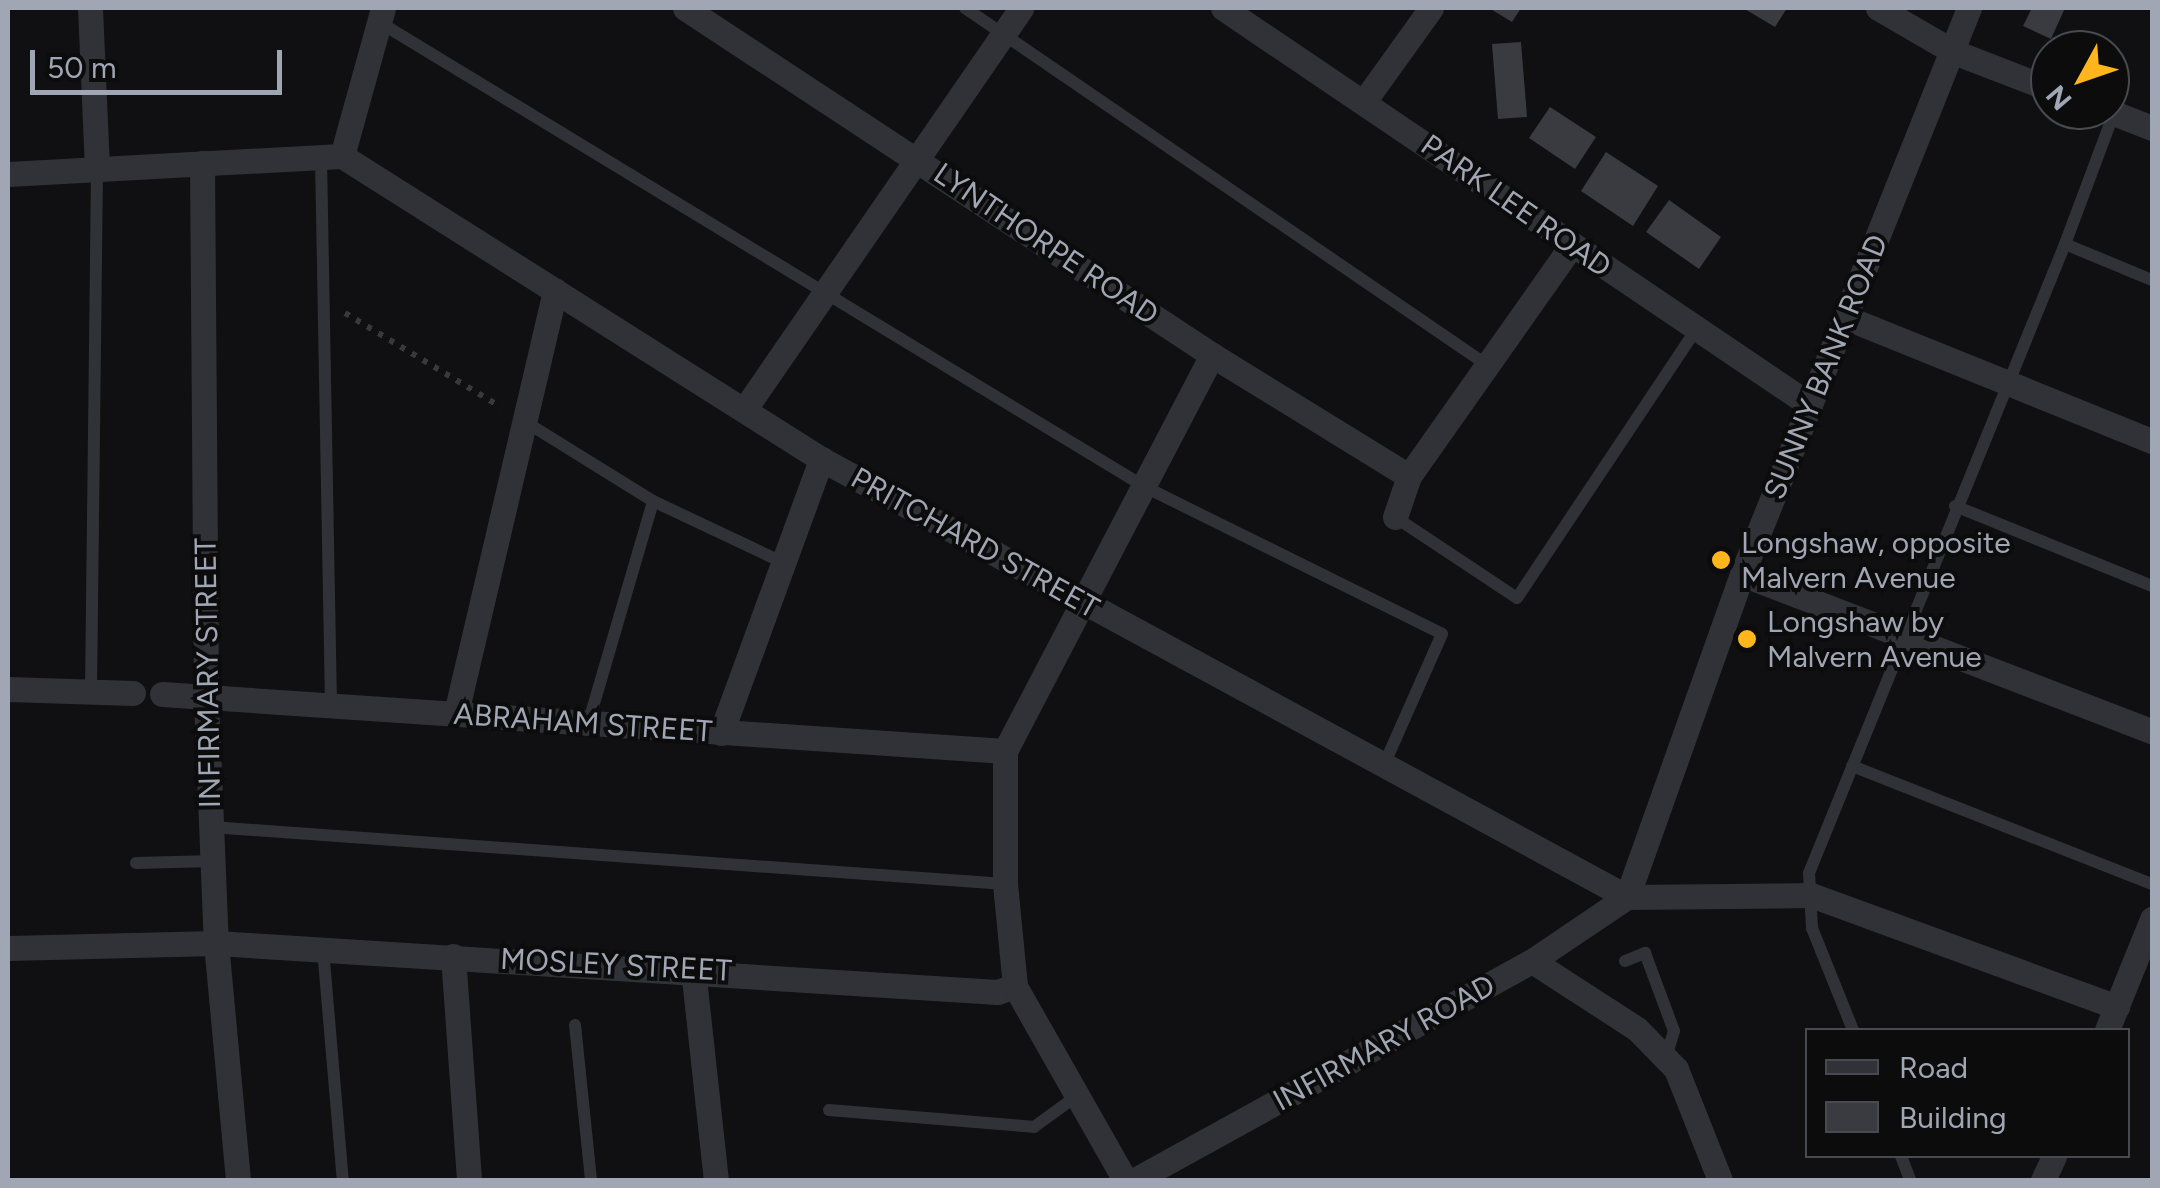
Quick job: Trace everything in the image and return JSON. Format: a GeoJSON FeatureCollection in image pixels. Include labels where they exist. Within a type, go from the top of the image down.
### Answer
{"type":"FeatureCollection","features":[{"type":"Feature","properties":{"kind":"street"},"geometry":{"type":"LineString","coordinates":[[90,8],[97,169]]}},
{"type":"Feature","properties":{"kind":"street","name":"LYNTHORPE ROAD"},"geometry":{"type":"LineString","coordinates":[[684,8],[1212,354],[1409,476]]}},
{"type":"Feature","properties":{"kind":"street"},"geometry":{"type":"LineString","coordinates":[[744,410],[914,157],[1021,8]]}},
{"type":"Feature","properties":{"kind":"street","name":"PARK LEE ROAD"},"geometry":{"type":"LineString","coordinates":[[1223,8],[1365,100],[1571,246],[1810,405]]}},
{"type":"Feature","properties":{"kind":"street"},"geometry":{"type":"LineString","coordinates":[[1365,100],[1431,8]]}},
{"type":"Feature","properties":{"kind":"street"},"geometry":{"type":"LineString","coordinates":[[1878,8],[1954,52],[2030,81]]}},
{"type":"Feature","properties":{"kind":"street","name":"SUNNY BANK ROAD"},"geometry":{"type":"LineString","coordinates":[[1627,897],[1742,574],[1969,8]]}},
{"type":"Feature","properties":{"kind":"street"},"geometry":{"type":"LineString","coordinates":[[8,174],[332,157],[381,15]]}},
{"type":"Feature","properties":{"kind":"street","name":"PRITCHARD STREET"},"geometry":{"type":"LineString","coordinates":[[332,157],[555,290],[821,459],[1627,897]]}},
{"type":"Feature","properties":{"kind":"street","name":"INFIRMARY STREET"},"geometry":{"type":"LineString","coordinates":[[202,164],[206,698],[216,943],[238,1180]]}},
{"type":"Feature","properties":{"kind":"street"},"geometry":{"type":"LineString","coordinates":[[1394,518],[1409,476],[1571,246]]}},
{"type":"Feature","properties":{"kind":"street"},"geometry":{"type":"LineString","coordinates":[[456,713],[555,290]]}},
{"type":"Feature","properties":{"kind":"street"},"geometry":{"type":"LineString","coordinates":[[1847,318],[2152,441]]}},
{"type":"Feature","properties":{"kind":"street"},"geometry":{"type":"LineString","coordinates":[[1125,1180],[1080,1094],[1015,986],[1005,884],[1005,751],[1086,603],[1212,354]]}},
{"type":"Feature","properties":{"kind":"street"},"geometry":{"type":"LineString","coordinates":[[721,732],[780,561],[821,459]]}},
{"type":"Feature","properties":{"kind":"street"},"geometry":{"type":"LineString","coordinates":[[1742,574],[2152,731]]}},
{"type":"Feature","properties":{"kind":"street"},"geometry":{"type":"LineString","coordinates":[[8,689],[133,694]]}},
{"type":"Feature","properties":{"kind":"street","name":"ABRAHAM STREET"},"geometry":{"type":"LineString","coordinates":[[162,694],[332,709],[456,713],[1005,751]]}},
{"type":"Feature","properties":{"kind":"street"},"geometry":{"type":"LineString","coordinates":[[1627,897],[1811,895],[2112,1019],[2152,919]]}},
{"type":"Feature","properties":{"kind":"street","name":"INFIRMARY ROAD"},"geometry":{"type":"LineString","coordinates":[[1135,1180],[1532,961],[1627,897]]}},
{"type":"Feature","properties":{"kind":"street","name":"MOSLEY STREET"},"geometry":{"type":"LineString","coordinates":[[8,948],[216,943],[693,969],[997,992],[1015,986]]}},
{"type":"Feature","properties":{"kind":"street"},"geometry":{"type":"LineString","coordinates":[[453,956],[469,1180]]}},
{"type":"Feature","properties":{"kind":"street"},"geometry":{"type":"LineString","coordinates":[[1532,961],[1636,1029],[1666,1058],[1720,1180]]}},
{"type":"Feature","properties":{"kind":"street"},"geometry":{"type":"LineString","coordinates":[[693,969],[716,1180]]}},
{"type":"Feature","properties":{"kind":"lane"},"geometry":{"type":"LineString","coordinates":[[965,8],[1487,365]]}},
{"type":"Feature","properties":{"kind":"lane"},"geometry":{"type":"LineString","coordinates":[[381,15],[1145,487],[1442,634],[1384,765]]}},
{"type":"Feature","properties":{"kind":"lane"},"geometry":{"type":"LineString","coordinates":[[1852,1028],[1812,928],[1809,873],[1955,506],[2065,244],[2104,130]]}},
{"type":"Feature","properties":{"kind":"lane"},"geometry":{"type":"LineString","coordinates":[[332,157],[327,302],[332,709]]}},
{"type":"Feature","properties":{"kind":"lane"},"geometry":{"type":"LineString","coordinates":[[91,692],[97,169]]}},
{"type":"Feature","properties":{"kind":"lane"},"geometry":{"type":"LineString","coordinates":[[2065,244],[2152,280]]}},
{"type":"Feature","properties":{"kind":"lane"},"geometry":{"type":"LineString","coordinates":[[1394,518],[1517,598],[1696,330]]}},
{"type":"Feature","properties":{"kind":"lane"},"geometry":{"type":"LineString","coordinates":[[522,420],[654,501],[780,561]]}},
{"type":"Feature","properties":{"kind":"lane"},"geometry":{"type":"LineString","coordinates":[[588,724],[654,501]]}},
{"type":"Feature","properties":{"kind":"lane"},"geometry":{"type":"LineString","coordinates":[[1955,506],[2152,586]]}},
{"type":"Feature","properties":{"kind":"lane"},"geometry":{"type":"LineString","coordinates":[[1852,766],[2152,884]]}},
{"type":"Feature","properties":{"kind":"lane"},"geometry":{"type":"LineString","coordinates":[[211,827],[1005,884]]}},
{"type":"Feature","properties":{"kind":"lane"},"geometry":{"type":"LineString","coordinates":[[136,862],[214,861]]}},
{"type":"Feature","properties":{"kind":"lane"},"geometry":{"type":"LineString","coordinates":[[323,949],[344,1180]]}},
{"type":"Feature","properties":{"kind":"lane"},"geometry":{"type":"LineString","coordinates":[[1624,961],[1644,954],[1674,1030],[1666,1058]]}},
{"type":"Feature","properties":{"kind":"lane"},"geometry":{"type":"LineString","coordinates":[[575,1025],[591,1180]]}},
{"type":"Feature","properties":{"kind":"lane"},"geometry":{"type":"LineString","coordinates":[[828,1110],[1034,1128],[1080,1094]]}},
{"type":"Feature","properties":{"kind":"path"},"geometry":{"type":"LineString","coordinates":[[327,302],[522,420]]}},
{"type":"Feature","properties":{"kind":"building"},"geometry":{"type":"Polygon","coordinates":[[[1489,8],[1521,8],[1512,22],[1489,8]]]}},
{"type":"Feature","properties":{"kind":"building"},"geometry":{"type":"Polygon","coordinates":[[[1743,8],[1787,8],[1775,27],[1743,8]]]}},
{"type":"Feature","properties":{"kind":"building"},"geometry":{"type":"Polygon","coordinates":[[[2032,8],[2065,8],[2055,30],[2023,26],[2032,8]]]}},
{"type":"Feature","properties":{"kind":"building"},"geometry":{"type":"Polygon","coordinates":[[[1521,42],[1527,117],[1498,119],[1492,44],[1521,42]]]}},
{"type":"Feature","properties":{"kind":"building"},"geometry":{"type":"Polygon","coordinates":[[[1550,107],[1596,137],[1575,169],[1529,138],[1550,107]]]}},
{"type":"Feature","properties":{"kind":"building"},"geometry":{"type":"Polygon","coordinates":[[[1606,152],[1658,186],[1633,226],[1581,191],[1606,152]]]}},
{"type":"Feature","properties":{"kind":"building"},"geometry":{"type":"Polygon","coordinates":[[[1669,200],[1721,237],[1699,269],[1646,232],[1669,200]]]}},
{"type":"Feature","properties":{"kind":"place","name":"Longshaw, opposite Malvern Avenue"},"geometry":{"type":"Point","coordinates":[1721,560]}},
{"type":"Feature","properties":{"kind":"place","name":"Longshaw by Malvern Avenue"},"geometry":{"type":"Point","coordinates":[1747,639]}}]}
